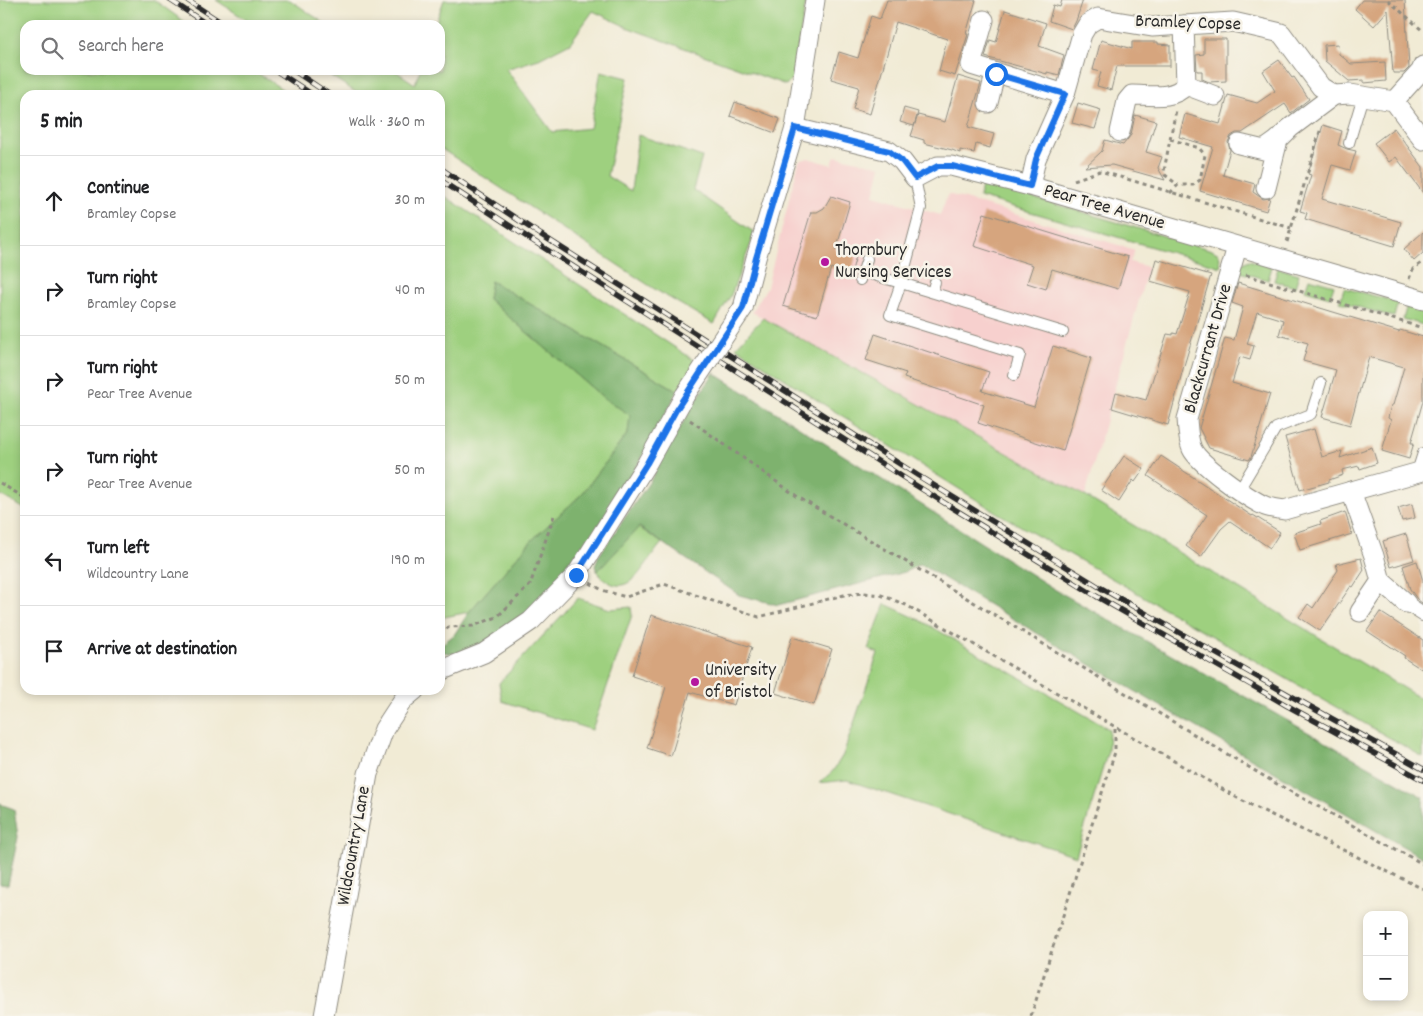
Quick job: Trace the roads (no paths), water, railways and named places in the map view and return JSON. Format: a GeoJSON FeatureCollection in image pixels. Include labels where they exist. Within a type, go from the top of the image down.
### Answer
{"type":"FeatureCollection","features":[{"type":"Feature","properties":{"kind":"street"},"geometry":{"type":"LineString","coordinates":[[445,669],[484,653],[531,621],[576,575],[647,463],[680,402],[743,308],[795,128],[815,0]]}},
{"type":"Feature","properties":{"kind":"street","name":"Bramley Copse"},"geometry":{"type":"LineString","coordinates":[[1030,186],[1036,159],[1065,94],[1082,34],[1088,24],[1098,18],[1152,27],[1233,22],[1280,33],[1321,87],[1327,100]]}},
{"type":"Feature","properties":{"kind":"street"},"geometry":{"type":"LineString","coordinates":[[984,20],[971,65],[1065,94]]}},
{"type":"Feature","properties":{"kind":"street"},"geometry":{"type":"LineString","coordinates":[[1184,25],[1184,88]]}},
{"type":"Feature","properties":{"kind":"street"},"geometry":{"type":"LineString","coordinates":[[1394,101],[1421,71],[1423,66]]}},
{"type":"Feature","properties":{"kind":"street"},"geometry":{"type":"LineString","coordinates":[[988,103],[996,74]]}},
{"type":"Feature","properties":{"kind":"street"},"geometry":{"type":"LineString","coordinates":[[1120,132],[1127,101],[1132,95],[1168,95],[1184,88],[1216,96]]}},
{"type":"Feature","properties":{"kind":"street"},"geometry":{"type":"LineString","coordinates":[[1239,144],[1264,150],[1327,100],[1363,96],[1394,101],[1423,140]]}},
{"type":"Feature","properties":{"kind":"street"},"geometry":{"type":"LineString","coordinates":[[795,128],[889,151],[902,161],[915,178]]}},
{"type":"Feature","properties":{"kind":"street"},"geometry":{"type":"LineString","coordinates":[[1266,188],[1278,140]]}},
{"type":"Feature","properties":{"kind":"street","name":"Pear Tree Avenue"},"geometry":{"type":"LineString","coordinates":[[915,178],[938,166],[952,166],[1030,186],[1423,300]]}},
{"type":"Feature","properties":{"kind":"street","name":"Blackcurrant Drive"},"geometry":{"type":"LineString","coordinates":[[1237,247],[1187,419],[1188,434],[1193,451],[1204,465],[1239,490],[1266,506],[1284,510],[1420,472]]}},
{"type":"Feature","properties":{"kind":"street"},"geometry":{"type":"LineString","coordinates":[[1351,491],[1374,556],[1380,581],[1406,603],[1423,614]]}},
{"type":"Feature","properties":{"kind":"street"},"geometry":{"type":"LineString","coordinates":[[1360,612],[1380,581]]}},
{"type":"Feature","properties":{"kind":"street","name":"Wildcountry Lane"},"geometry":{"type":"LineString","coordinates":[[324,1016],[368,774],[384,728],[403,700],[409,695]]}},
{"type":"Feature","properties":{"kind":"lane"},"geometry":{"type":"LineString","coordinates":[[1348,143],[1363,96]]}},
{"type":"Feature","properties":{"kind":"lane"},"geometry":{"type":"LineString","coordinates":[[915,178],[921,208],[901,283],[890,315],[1020,355],[1014,374]]}},
{"type":"Feature","properties":{"kind":"lane"},"geometry":{"type":"LineString","coordinates":[[867,259],[862,276],[934,287],[1063,332]]}},
{"type":"Feature","properties":{"kind":"lane"},"geometry":{"type":"LineString","coordinates":[[1239,490],[1276,428],[1311,414],[1321,383]]}},
{"type":"Feature","properties":{"kind":"lane"},"geometry":{"type":"LineString","coordinates":[[1420,472],[1423,453]]}},
{"type":"Feature","properties":{"kind":"railway"},"geometry":{"type":"LineString","coordinates":[[170,0],[200,20]]}},
{"type":"Feature","properties":{"kind":"railway"},"geometry":{"type":"LineString","coordinates":[[187,0],[217,20]]}},
{"type":"Feature","properties":{"kind":"railway"},"geometry":{"type":"LineString","coordinates":[[283,75],[305,90]]}},
{"type":"Feature","properties":{"kind":"railway"},"geometry":{"type":"LineString","coordinates":[[300,75],[323,90]]}},
{"type":"Feature","properties":{"kind":"railway"},"geometry":{"type":"LineString","coordinates":[[445,171],[917,475],[1101,588],[1423,769]]}},
{"type":"Feature","properties":{"kind":"railway"},"geometry":{"type":"LineString","coordinates":[[445,183],[912,483],[1096,596],[1286,705],[1423,780]]}},
{"type":"Feature","properties":{"kind":"place","name":"Thornbury Nursing Services"},"geometry":{"type":"Point","coordinates":[825,262]}},
{"type":"Feature","properties":{"kind":"place","name":"University of Bristol"},"geometry":{"type":"Point","coordinates":[695,682]}}]}
